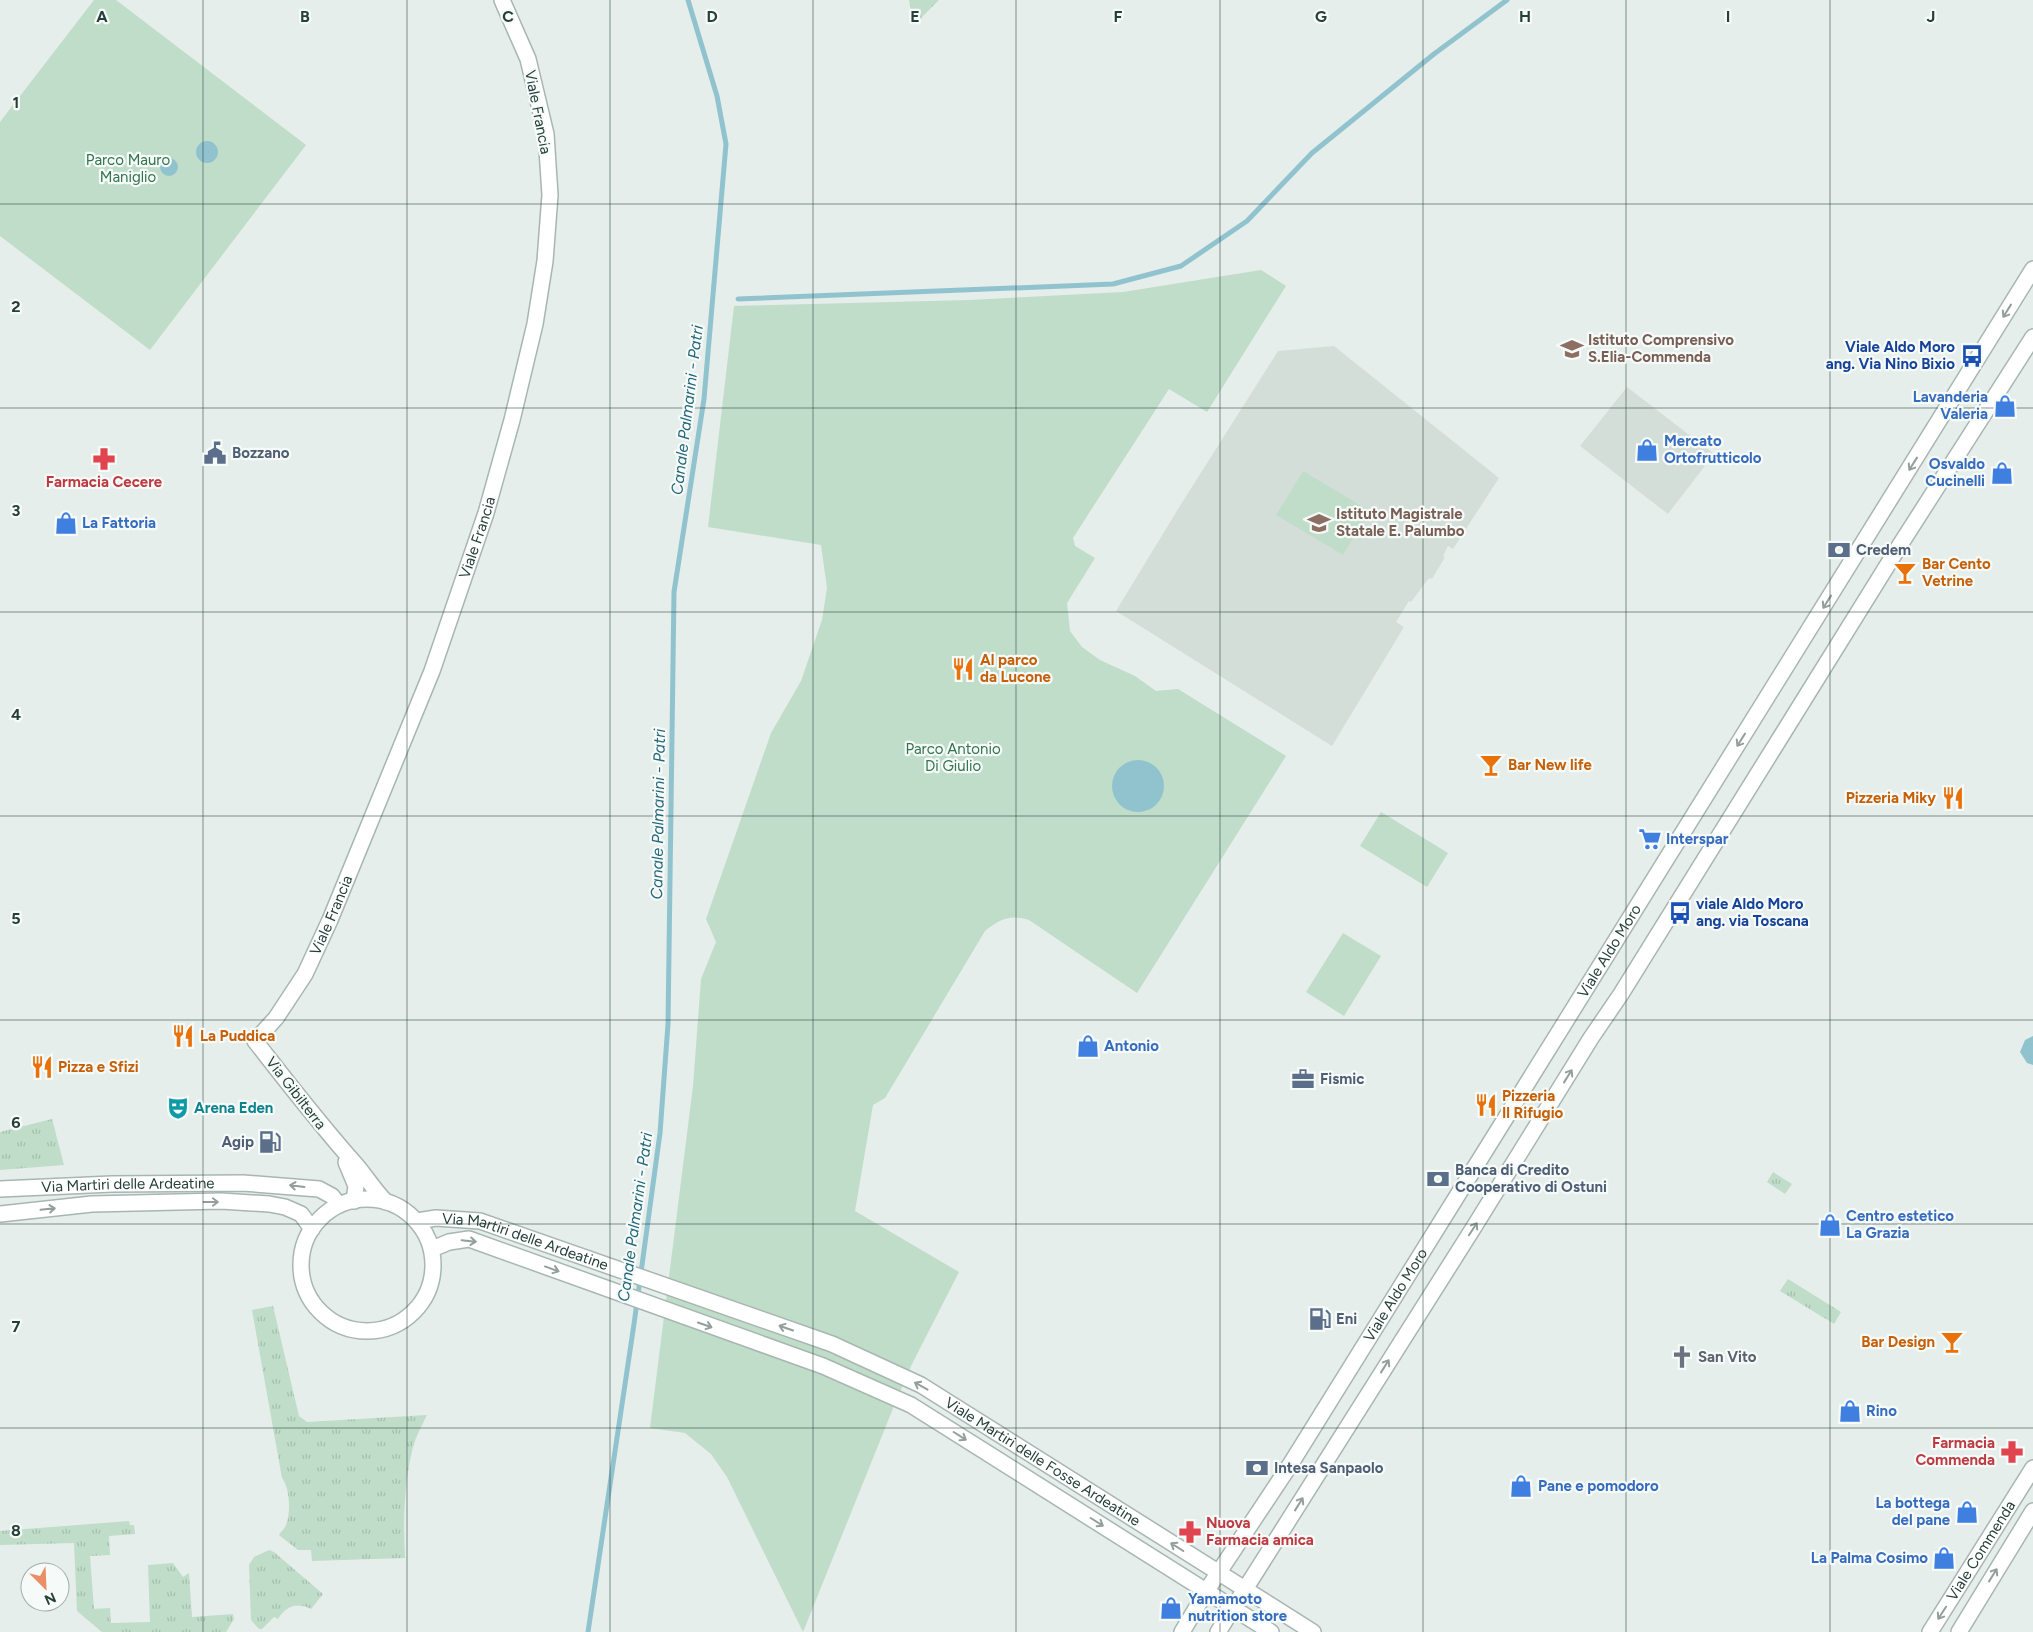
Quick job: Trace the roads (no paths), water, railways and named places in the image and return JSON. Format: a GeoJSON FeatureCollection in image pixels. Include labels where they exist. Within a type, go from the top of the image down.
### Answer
{"type":"FeatureCollection","features":[{"type":"Feature","properties":{"kind":"street","name":"Viale Francia"},"geometry":{"type":"LineString","coordinates":[[255,1041],[276,1018],[305,974],[330,920],[432,671],[486,513],[512,420],[535,324],[545,261],[550,195],[546,134],[528,59],[502,0]]}},
{"type":"Feature","properties":{"kind":"street","name":"Viale Aldo Moro"},"geometry":{"type":"LineString","coordinates":[[1182,1632],[1207,1590],[1290,1465],[2033,270]]}},
{"type":"Feature","properties":{"kind":"street","name":"Viale Aldo Moro"},"geometry":{"type":"LineString","coordinates":[[1234,1608],[1591,1038],[1621,994],[1900,545],[2033,337]]}},
{"type":"Feature","properties":{"kind":"street","name":"Via Gibilterra"},"geometry":{"type":"LineString","coordinates":[[255,1041],[336,1145],[386,1202]]}},
{"type":"Feature","properties":{"kind":"street","name":"Via Gibilterra"},"geometry":{"type":"LineString","coordinates":[[336,1145],[352,1173],[356,1186],[347,1203]]}},
{"type":"Feature","properties":{"kind":"street","name":"Via Martiri delle Ardeatine"},"geometry":{"type":"LineString","coordinates":[[0,1189],[112,1184],[243,1183],[319,1189],[347,1203]]}},
{"type":"Feature","properties":{"kind":"street"},"geometry":{"type":"LineString","coordinates":[[370,1199],[386,1202],[403,1210],[417,1221],[426,1234],[432,1249],[433,1270],[429,1290],[418,1308],[402,1321],[383,1330],[363,1332],[342,1327],[325,1316],[311,1301],[303,1282],[301,1261],[304,1244],[312,1228],[329,1211],[347,1203],[370,1199]]}},
{"type":"Feature","properties":{"kind":"street","name":"Via Martiri delle Ardeatine"},"geometry":{"type":"LineString","coordinates":[[0,1214],[92,1204],[204,1202],[269,1204],[285,1206],[301,1214],[312,1228]]}},
{"type":"Feature","properties":{"kind":"street","name":"Via Martiri delle Ardeatine"},"geometry":{"type":"LineString","coordinates":[[417,1221],[436,1218],[480,1221],[832,1344]]}},
{"type":"Feature","properties":{"kind":"street","name":"Via Martiri delle Ardeatine"},"geometry":{"type":"LineString","coordinates":[[432,1249],[449,1242],[469,1239],[823,1366]]}},
{"type":"Feature","properties":{"kind":"street","name":"Viale Martiri delle Fosse Ardeatine"},"geometry":{"type":"LineString","coordinates":[[832,1344],[920,1385],[1312,1632]]}},
{"type":"Feature","properties":{"kind":"street","name":"Viale Martiri delle Fosse Ardeatine"},"geometry":{"type":"LineString","coordinates":[[823,1366],[910,1405],[1271,1632]]}},
{"type":"Feature","properties":{"kind":"street","name":"Viale Commenda"},"geometry":{"type":"LineString","coordinates":[[1930,1632],[2033,1468]]}},
{"type":"Feature","properties":{"kind":"street","name":"Viale Commenda"},"geometry":{"type":"LineString","coordinates":[[1958,1632],[2033,1511]]}},
{"type":"Feature","properties":{"kind":"street"},"geometry":{"type":"LineString","coordinates":[[1218,1632],[1234,1608]]}},
{"type":"Feature","properties":{"kind":"water"},"geometry":{"type":"Polygon","coordinates":[[[207,141],[215,144],[218,152],[215,160],[207,163],[199,160],[196,152],[199,144],[207,141]]]}},
{"type":"Feature","properties":{"kind":"water"},"geometry":{"type":"Polygon","coordinates":[[[169,158],[175,161],[178,167],[175,173],[169,176],[163,173],[160,167],[163,161],[169,158]]]}},
{"type":"Feature","properties":{"kind":"water"},"geometry":{"type":"Polygon","coordinates":[[[1138,760],[1148,762],[1156,768],[1162,776],[1164,786],[1162,796],[1156,804],[1148,810],[1138,812],[1128,810],[1120,804],[1114,796],[1112,786],[1114,776],[1120,768],[1128,762],[1138,760]]]}},
{"type":"Feature","properties":{"kind":"water"},"geometry":{"type":"Polygon","coordinates":[[[2033,1036],[2033,1065],[2027,1063],[2020,1052],[2025,1040],[2033,1036]]]}},
{"type":"Feature","properties":{"kind":"waterway","name":"Canale Palmarini - Patri"},"geometry":{"type":"LineString","coordinates":[[588,1632],[634,1324],[660,1133],[668,1024],[674,592],[704,399],[726,144],[717,96],[688,0]]}},
{"type":"Feature","properties":{"kind":"waterway"},"geometry":{"type":"LineString","coordinates":[[738,299],[1113,284],[1181,266],[1247,221],[1312,153],[1434,54],[1507,0]]}},
{"type":"Feature","properties":{"kind":"place","name":"Istituto Comprensivo S.Elia-Commenda"},"geometry":{"type":"Point","coordinates":[1572,349]}},
{"type":"Feature","properties":{"kind":"place","name":"Viale Aldo Moro ang. Via Nino Bixio"},"geometry":{"type":"Point","coordinates":[1972,356]}},
{"type":"Feature","properties":{"kind":"place","name":"Lavanderia Valeria"},"geometry":{"type":"Point","coordinates":[2005,406]}},
{"type":"Feature","properties":{"kind":"place","name":"Mercato Ortofrutticolo"},"geometry":{"type":"Point","coordinates":[1647,450]}},
{"type":"Feature","properties":{"kind":"place","name":"Bozzano"},"geometry":{"type":"Point","coordinates":[215,453]}},
{"type":"Feature","properties":{"kind":"place","name":"Farmacia Cecere"},"geometry":{"type":"Point","coordinates":[104,459]}},
{"type":"Feature","properties":{"kind":"place","name":"Osvaldo Cucinelli"},"geometry":{"type":"Point","coordinates":[2002,473]}},
{"type":"Feature","properties":{"kind":"place","name":"La Fattoria"},"geometry":{"type":"Point","coordinates":[66,523]}},
{"type":"Feature","properties":{"kind":"place","name":"Istituto Magistrale Statale E. Palumbo"},"geometry":{"type":"Point","coordinates":[1319,523]}},
{"type":"Feature","properties":{"kind":"place","name":"Credem"},"geometry":{"type":"Point","coordinates":[1839,550]}},
{"type":"Feature","properties":{"kind":"place","name":"Bar Cento Vetrine"},"geometry":{"type":"Point","coordinates":[1905,573]}},
{"type":"Feature","properties":{"kind":"place","name":"Al parco da Lucone"},"geometry":{"type":"Point","coordinates":[963,669]}},
{"type":"Feature","properties":{"kind":"place","name":"Bar New life"},"geometry":{"type":"Point","coordinates":[1491,765]}},
{"type":"Feature","properties":{"kind":"place","name":"Pizzeria Miky"},"geometry":{"type":"Point","coordinates":[1953,798]}},
{"type":"Feature","properties":{"kind":"place","name":"Interspar"},"geometry":{"type":"Point","coordinates":[1650,839]}},
{"type":"Feature","properties":{"kind":"place","name":"viale Aldo Moro ang. via Toscana"},"geometry":{"type":"Point","coordinates":[1680,913]}},
{"type":"Feature","properties":{"kind":"place","name":"La Puddica"},"geometry":{"type":"Point","coordinates":[183,1036]}},
{"type":"Feature","properties":{"kind":"place","name":"Antonio"},"geometry":{"type":"Point","coordinates":[1088,1046]}},
{"type":"Feature","properties":{"kind":"place","name":"Pizza e Sfizi"},"geometry":{"type":"Point","coordinates":[42,1067]}},
{"type":"Feature","properties":{"kind":"place","name":"Fismic"},"geometry":{"type":"Point","coordinates":[1303,1079]}},
{"type":"Feature","properties":{"kind":"place","name":"Pizzeria Il Rifugio"},"geometry":{"type":"Point","coordinates":[1486,1105]}},
{"type":"Feature","properties":{"kind":"place","name":"Arena Eden"},"geometry":{"type":"Point","coordinates":[178,1108]}},
{"type":"Feature","properties":{"kind":"place","name":"Agip"},"geometry":{"type":"Point","coordinates":[270,1142]}},
{"type":"Feature","properties":{"kind":"place","name":"Banca di Credito Cooperativo di Ostuni"},"geometry":{"type":"Point","coordinates":[1438,1179]}},
{"type":"Feature","properties":{"kind":"place","name":"Centro estetico La Grazia"},"geometry":{"type":"Point","coordinates":[1830,1225]}},
{"type":"Feature","properties":{"kind":"place","name":"Eni"},"geometry":{"type":"Point","coordinates":[1320,1319]}},
{"type":"Feature","properties":{"kind":"place","name":"Bar Design"},"geometry":{"type":"Point","coordinates":[1952,1342]}},
{"type":"Feature","properties":{"kind":"place","name":"San Vito"},"geometry":{"type":"Point","coordinates":[1682,1357]}},
{"type":"Feature","properties":{"kind":"place","name":"Rino"},"geometry":{"type":"Point","coordinates":[1850,1411]}},
{"type":"Feature","properties":{"kind":"place","name":"Farmacia Commenda"},"geometry":{"type":"Point","coordinates":[2012,1452]}},
{"type":"Feature","properties":{"kind":"place","name":"Intesa Sanpaolo"},"geometry":{"type":"Point","coordinates":[1257,1468]}},
{"type":"Feature","properties":{"kind":"place","name":"Pane e pomodoro"},"geometry":{"type":"Point","coordinates":[1521,1486]}},
{"type":"Feature","properties":{"kind":"place","name":"La bottega del pane"},"geometry":{"type":"Point","coordinates":[1967,1512]}},
{"type":"Feature","properties":{"kind":"place","name":"Nuova Farmacia amica"},"geometry":{"type":"Point","coordinates":[1190,1532]}},
{"type":"Feature","properties":{"kind":"place","name":"La Palma Cosimo"},"geometry":{"type":"Point","coordinates":[1944,1558]}},
{"type":"Feature","properties":{"kind":"place","name":"Yamamoto nutrition store"},"geometry":{"type":"Point","coordinates":[1171,1608]}},
{"type":"Feature","properties":{"kind":"park label","name":"Parco Mauro Maniglio"},"geometry":{"type":"Point","coordinates":[128,168]}},
{"type":"Feature","properties":{"kind":"park label","name":"Parco Antonio Di Giulio"},"geometry":{"type":"Point","coordinates":[953,758]}}]}
